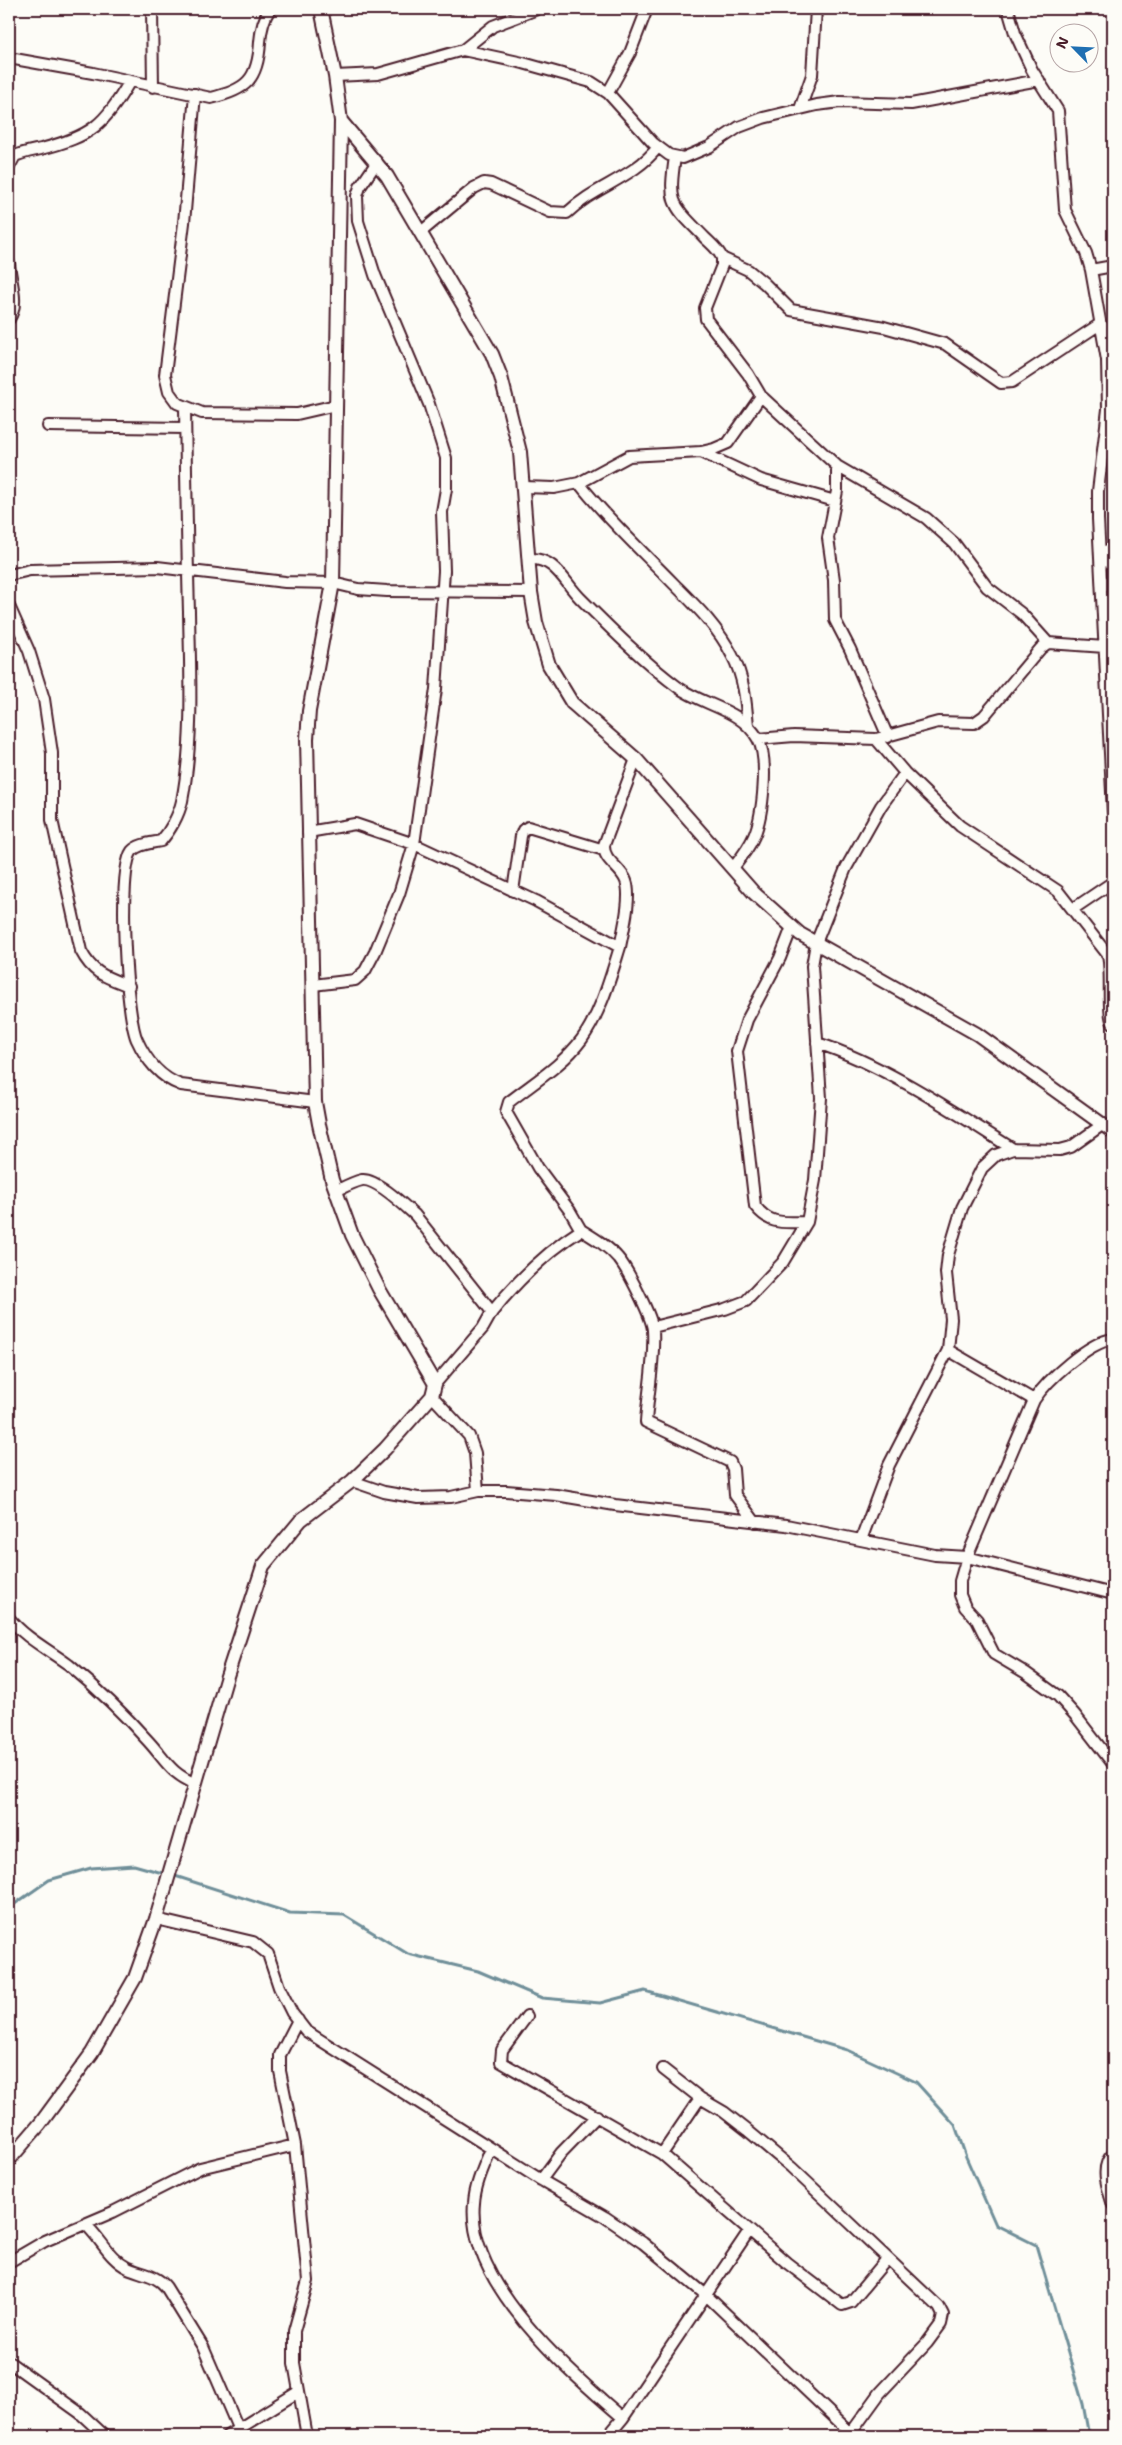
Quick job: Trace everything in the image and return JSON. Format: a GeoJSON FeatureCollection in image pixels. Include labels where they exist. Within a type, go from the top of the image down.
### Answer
{"type":"FeatureCollection","features":[{"type":"Feature","properties":{"kind":"street"},"geometry":{"type":"LineString","coordinates":[[152,9],[153,86]]}},
{"type":"Feature","properties":{"kind":"street"},"geometry":{"type":"LineString","coordinates":[[9,58],[211,98],[229,94],[248,84],[255,69],[265,17],[270,9]]}},
{"type":"Feature","properties":{"kind":"street"},"geometry":{"type":"LineString","coordinates":[[322,9],[335,76],[340,121],[333,583],[309,711],[307,739],[315,1102],[336,1191],[352,1235],[434,1390],[469,1436],[475,1453],[478,1491]]}},
{"type":"Feature","properties":{"kind":"street"},"geometry":{"type":"LineString","coordinates":[[335,76],[378,74],[463,50],[493,26],[537,9]]}},
{"type":"Feature","properties":{"kind":"street"},"geometry":{"type":"LineString","coordinates":[[608,92],[630,53],[647,9]]}},
{"type":"Feature","properties":{"kind":"street"},"geometry":{"type":"LineString","coordinates":[[800,109],[812,75],[816,9]]}},
{"type":"Feature","properties":{"kind":"street"},"geometry":{"type":"LineString","coordinates":[[1008,9],[1014,34],[1058,111],[1061,122],[1065,210],[1086,253],[1091,270],[1107,360],[1108,409],[1098,491],[1102,588],[1109,645],[1113,812]]}},
{"type":"Feature","properties":{"kind":"street"},"geometry":{"type":"LineString","coordinates":[[463,50],[578,77],[608,92],[658,146],[675,157],[683,158],[691,156],[739,127],[763,118],[800,109],[840,102],[911,104],[1039,80]]}},
{"type":"Feature","properties":{"kind":"street"},"geometry":{"type":"LineString","coordinates":[[9,166],[15,156],[83,136],[98,126],[116,106],[130,81]]}},
{"type":"Feature","properties":{"kind":"street"},"geometry":{"type":"LineString","coordinates":[[195,94],[184,223],[165,375],[166,385],[173,398],[184,407],[202,413],[288,414],[336,405]]}},
{"type":"Feature","properties":{"kind":"street"},"geometry":{"type":"LineString","coordinates":[[340,121],[377,162],[421,232],[492,354],[513,419],[524,487],[531,592],[536,622],[549,665],[572,703],[636,758],[766,905],[792,927],[816,943],[977,1034],[1005,1052],[1113,1132]]}},
{"type":"Feature","properties":{"kind":"street"},"geometry":{"type":"LineString","coordinates":[[421,232],[474,188],[484,184],[491,184],[550,212],[566,213],[585,197],[629,174],[650,157],[658,146]]}},
{"type":"Feature","properties":{"kind":"street"},"geometry":{"type":"LineString","coordinates":[[675,157],[671,187],[673,200],[680,212],[722,258],[748,270],[764,282],[791,310],[884,327],[945,344],[1001,383],[1012,382],[1100,324]]}},
{"type":"Feature","properties":{"kind":"street"},"geometry":{"type":"LineString","coordinates":[[313,985],[355,980],[365,971],[399,894],[414,844],[436,690],[442,590],[442,512],[446,489],[446,458],[429,404],[375,275],[358,221],[357,196],[360,187],[377,162]]}},
{"type":"Feature","properties":{"kind":"street"},"geometry":{"type":"LineString","coordinates":[[722,258],[722,266],[705,308],[706,319],[748,374],[761,396],[836,466],[926,518],[954,543],[987,587],[1022,614],[1048,643]]}},
{"type":"Feature","properties":{"kind":"street"},"geometry":{"type":"LineString","coordinates":[[9,263],[9,278],[14,300],[13,311],[9,319]]}},
{"type":"Feature","properties":{"kind":"street"},"geometry":{"type":"LineString","coordinates":[[1091,270],[1113,266]]}},
{"type":"Feature","properties":{"kind":"street"},"geometry":{"type":"LineString","coordinates":[[1100,324],[1113,333]]}},
{"type":"Feature","properties":{"kind":"street"},"geometry":{"type":"LineString","coordinates":[[524,487],[554,488],[580,483],[629,456],[701,452],[714,449],[728,443],[761,396]]}},
{"type":"Feature","properties":{"kind":"street"},"geometry":{"type":"LineString","coordinates":[[184,407],[191,700],[182,803],[167,834],[161,841],[140,846],[133,850],[128,860],[123,926],[136,1039],[160,1073],[169,1081],[181,1085],[315,1102]]}},
{"type":"Feature","properties":{"kind":"street"},"geometry":{"type":"LineString","coordinates":[[48,426],[185,428]]}},
{"type":"Feature","properties":{"kind":"street"},"geometry":{"type":"LineString","coordinates":[[701,452],[761,480],[835,501]]}},
{"type":"Feature","properties":{"kind":"street"},"geometry":{"type":"LineString","coordinates":[[836,466],[838,483],[828,538],[834,580],[835,620],[850,649],[888,736]]}},
{"type":"Feature","properties":{"kind":"street"},"geometry":{"type":"LineString","coordinates":[[580,483],[640,549],[698,607],[720,635],[733,656],[743,684],[748,726]]}},
{"type":"Feature","properties":{"kind":"street"},"geometry":{"type":"LineString","coordinates":[[1100,548],[1113,569]]}},
{"type":"Feature","properties":{"kind":"street"},"geometry":{"type":"LineString","coordinates":[[529,559],[539,558],[553,566],[580,598],[651,665],[681,689],[738,717],[758,739],[763,752],[764,787],[756,834],[733,868]]}},
{"type":"Feature","properties":{"kind":"street"},"geometry":{"type":"LineString","coordinates":[[9,576],[30,570],[157,567],[188,569],[285,582],[333,583],[358,589],[387,591],[531,592]]}},
{"type":"Feature","properties":{"kind":"street"},"geometry":{"type":"LineString","coordinates":[[1102,588],[1113,578]]}},
{"type":"Feature","properties":{"kind":"street"},"geometry":{"type":"LineString","coordinates":[[9,606],[30,651],[44,699],[52,753],[52,820],[81,951],[88,965],[100,975],[129,986]]}},
{"type":"Feature","properties":{"kind":"street"},"geometry":{"type":"LineString","coordinates":[[758,739],[794,736],[876,739],[938,722],[974,723],[979,720],[1041,648],[1048,643],[1109,645]]}},
{"type":"Feature","properties":{"kind":"street"},"geometry":{"type":"LineString","coordinates":[[876,739],[906,773],[960,826],[1047,881],[1073,909],[1108,955],[1110,965],[1110,1014],[1113,1022]]}},
{"type":"Feature","properties":{"kind":"street"},"geometry":{"type":"LineString","coordinates":[[604,850],[636,758]]}},
{"type":"Feature","properties":{"kind":"street"},"geometry":{"type":"LineString","coordinates":[[653,1327],[725,1309],[746,1301],[783,1262],[807,1222],[815,1180],[821,1098],[812,966],[816,943],[846,868],[881,806],[906,773]]}},
{"type":"Feature","properties":{"kind":"street"},"geometry":{"type":"LineString","coordinates":[[308,832],[355,824],[414,844],[571,919],[620,947]]}},
{"type":"Feature","properties":{"kind":"street"},"geometry":{"type":"LineString","coordinates":[[514,891],[523,830],[535,828],[604,850],[627,882],[628,897],[620,947],[608,988],[595,1017],[581,1040],[563,1060],[509,1102],[506,1112],[538,1168],[570,1211],[581,1230],[619,1258],[638,1292],[653,1327],[654,1360],[646,1422],[730,1462],[733,1469],[736,1495],[755,1522]]}},
{"type":"Feature","properties":{"kind":"street"},"geometry":{"type":"LineString","coordinates":[[1073,909],[1113,882]]}},
{"type":"Feature","properties":{"kind":"street"},"geometry":{"type":"LineString","coordinates":[[792,927],[780,958],[747,1020],[737,1051],[755,1206],[764,1217],[777,1223],[807,1222]]}},
{"type":"Feature","properties":{"kind":"street"},"geometry":{"type":"LineString","coordinates":[[817,1043],[860,1060],[950,1110],[1013,1149]]}},
{"type":"Feature","properties":{"kind":"street"},"geometry":{"type":"LineString","coordinates":[[861,1540],[889,1465],[948,1350],[951,1320],[946,1273],[948,1256],[962,1208],[982,1168],[996,1155],[1013,1149],[1060,1150],[1071,1147],[1102,1125]]}},
{"type":"Feature","properties":{"kind":"street"},"geometry":{"type":"LineString","coordinates":[[336,1191],[361,1180],[370,1180],[403,1203],[415,1215],[492,1312]]}},
{"type":"Feature","properties":{"kind":"street"},"geometry":{"type":"LineString","coordinates":[[9,2160],[40,2124],[92,2053],[135,1978],[156,1919],[229,1667],[262,1566],[301,1520],[352,1481],[386,1449],[483,1328],[492,1312],[513,1286],[557,1245],[581,1230]]}},
{"type":"Feature","properties":{"kind":"street"},"geometry":{"type":"LineString","coordinates":[[1113,1339],[1095,1344],[1042,1388],[1034,1400],[967,1557],[960,1581],[960,1595],[965,1607],[977,1620],[994,1654],[1026,1673],[1058,1696],[1081,1722],[1113,1764]]}},
{"type":"Feature","properties":{"kind":"street"},"geometry":{"type":"LineString","coordinates":[[948,1350],[1034,1400]]}},
{"type":"Feature","properties":{"kind":"street"},"geometry":{"type":"LineString","coordinates":[[352,1481],[384,1492],[418,1498],[451,1497],[478,1491],[556,1495],[615,1505],[786,1525],[934,1555],[967,1557],[1113,1594]]}},
{"type":"Feature","properties":{"kind":"street"},"geometry":{"type":"LineString","coordinates":[[9,1618],[44,1649],[68,1664],[95,1688],[148,1740],[178,1776],[196,1784]]}},
{"type":"Feature","properties":{"kind":"street"},"geometry":{"type":"LineString","coordinates":[[156,1919],[253,1942],[268,1954],[279,1987],[306,2030],[491,2149],[605,2217],[643,2243],[706,2295],[853,2434],[880,2393],[927,2343],[940,2324],[943,2315],[939,2307],[784,2161],[724,2112],[700,2098],[664,2070]]}},
{"type":"Feature","properties":{"kind":"street"},"geometry":{"type":"LineString","coordinates":[[527,2016],[502,2050],[501,2062],[662,2154],[749,2231],[808,2280],[842,2305],[851,2302],[887,2259]]}},
{"type":"Feature","properties":{"kind":"street"},"geometry":{"type":"LineString","coordinates":[[298,2020],[280,2055],[280,2070],[295,2145],[308,2281],[294,2331],[298,2392],[307,2436]]}},
{"type":"Feature","properties":{"kind":"street"},"geometry":{"type":"LineString","coordinates":[[662,2154],[700,2098]]}},
{"type":"Feature","properties":{"kind":"street"},"geometry":{"type":"LineString","coordinates":[[541,2180],[561,2153],[597,2116]]}},
{"type":"Feature","properties":{"kind":"street"},"geometry":{"type":"LineString","coordinates":[[9,2262],[45,2241],[113,2212],[200,2168],[295,2145]]}},
{"type":"Feature","properties":{"kind":"street"},"geometry":{"type":"LineString","coordinates":[[491,2149],[474,2202],[474,2219],[478,2244],[499,2289],[534,2332],[582,2383],[623,2418]]}},
{"type":"Feature","properties":{"kind":"street"},"geometry":{"type":"LineString","coordinates":[[1113,2154],[1106,2163],[1105,2172],[1113,2205]]}},
{"type":"Feature","properties":{"kind":"street"},"geometry":{"type":"LineString","coordinates":[[85,2224],[97,2235],[109,2253],[120,2263],[158,2279],[166,2287],[203,2347],[238,2428]]}},
{"type":"Feature","properties":{"kind":"street"},"geometry":{"type":"LineString","coordinates":[[608,2436],[623,2418],[749,2231]]}},
{"type":"Feature","properties":{"kind":"street"},"geometry":{"type":"LineString","coordinates":[[9,2362],[80,2413],[105,2436]]}},
{"type":"Feature","properties":{"kind":"street"},"geometry":{"type":"LineString","coordinates":[[228,2436],[238,2428],[266,2414],[298,2392]]}},
{"type":"Feature","properties":{"kind":"waterway"},"geometry":{"type":"LineString","coordinates":[[9,1908],[49,1880],[91,1868],[134,1865],[166,1874]]}},
{"type":"Feature","properties":{"kind":"waterway"},"geometry":{"type":"LineString","coordinates":[[172,1875],[290,1913],[344,1915],[408,1954],[478,1971],[542,1998],[600,2003],[645,1991],[847,2050],[916,2082],[955,2125],[966,2157],[996,2225],[1036,2245],[1083,2404],[1089,2436]]}}]}
